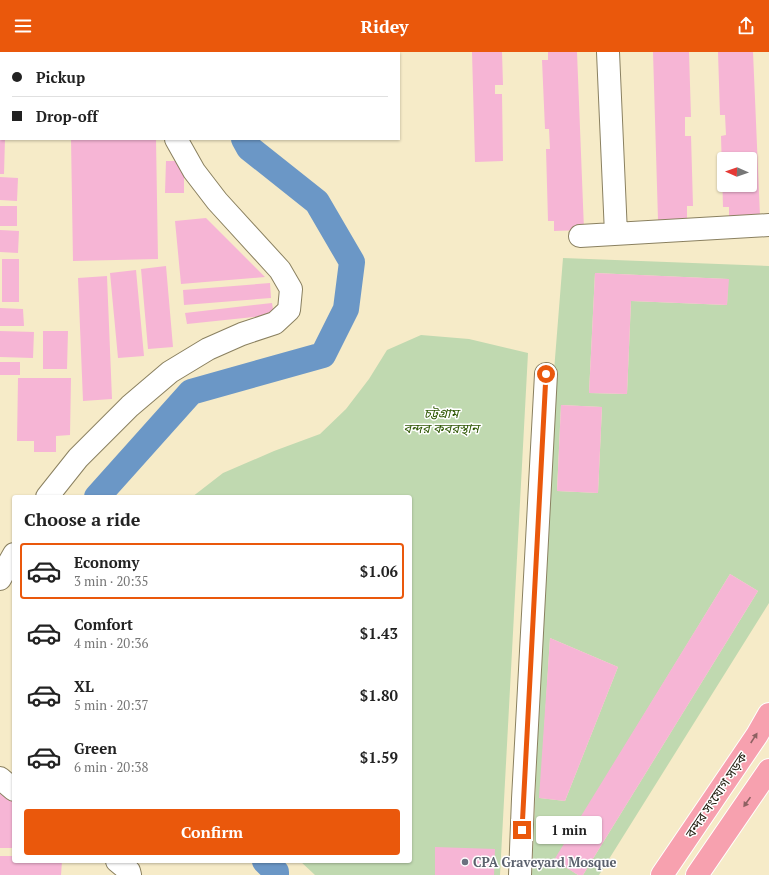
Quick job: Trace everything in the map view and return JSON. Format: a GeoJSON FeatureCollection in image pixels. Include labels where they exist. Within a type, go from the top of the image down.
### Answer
{"type":"FeatureCollection","features":[{"type":"Feature","properties":{"kind":"highway","name":"বন্দর সংযোগ সড়ক"},"geometry":{"type":"LineString","coordinates":[[662,875],[757,735],[769,714]]}},
{"type":"Feature","properties":{"kind":"highway"},"geometry":{"type":"LineString","coordinates":[[703,872],[769,770]]}},
{"type":"Feature","properties":{"kind":"street"},"geometry":{"type":"LineString","coordinates":[[608,52],[616,234]]}},
{"type":"Feature","properties":{"kind":"street"},"geometry":{"type":"LineString","coordinates":[[49,495],[78,458],[130,406],[170,372],[208,349],[242,334],[275,323],[289,310],[291,289],[280,270],[217,201],[194,171],[177,140]]}},
{"type":"Feature","properties":{"kind":"street"},"geometry":{"type":"LineString","coordinates":[[580,236],[769,225]]}},
{"type":"Feature","properties":{"kind":"street"},"geometry":{"type":"LineString","coordinates":[[520,875],[546,374]]}},
{"type":"Feature","properties":{"kind":"street"},"geometry":{"type":"LineString","coordinates":[[0,579],[12,558]]}},
{"type":"Feature","properties":{"kind":"street"},"geometry":{"type":"LineString","coordinates":[[0,778],[12,788]]}},
{"type":"Feature","properties":{"kind":"street"},"geometry":{"type":"LineString","coordinates":[[119,863],[129,871],[130,875]]}},
{"type":"Feature","properties":{"kind":"green space"},"geometry":{"type":"Polygon","coordinates":[[[563,258],[769,266],[769,603],[599,875],[583,875],[758,591],[730,574],[555,860],[578,875],[532,875],[552,396],[563,258]],[[595,273],[589,393],[627,394],[631,301],[727,305],[728,279],[595,273]],[[561,405],[557,491],[598,493],[602,407],[561,405]],[[550,638],[540,798],[565,801],[618,667],[550,638]]]}},
{"type":"Feature","properties":{"kind":"green space","name":"চট্টগ্রাম বন্দর কবরস্থান"},"geometry":{"type":"Polygon","coordinates":[[[421,335],[469,339],[528,353],[500,875],[315,875],[302,863],[412,863],[412,495],[195,495],[223,473],[274,451],[320,434],[346,409],[369,379],[387,350],[421,335]]]}},
{"type":"Feature","properties":{"kind":"building"},"geometry":{"type":"Polygon","coordinates":[[[472,52],[502,52],[503,85],[495,85],[495,94],[502,94],[503,161],[475,162],[472,52]]]}},
{"type":"Feature","properties":{"kind":"building"},"geometry":{"type":"Polygon","coordinates":[[[548,52],[577,52],[584,230],[554,231],[554,221],[548,221],[546,149],[550,149],[549,129],[545,129],[542,60],[548,60],[548,52]]]}},
{"type":"Feature","properties":{"kind":"building"},"geometry":{"type":"Polygon","coordinates":[[[653,52],[689,52],[691,117],[685,117],[685,136],[691,136],[693,206],[687,206],[687,219],[658,220],[653,52]]]}},
{"type":"Feature","properties":{"kind":"building"},"geometry":{"type":"Polygon","coordinates":[[[718,52],[753,52],[760,216],[729,217],[729,207],[723,207],[723,192],[757,192],[757,152],[721,152],[721,136],[726,135],[725,115],[720,115],[718,52]]]}},
{"type":"Feature","properties":{"kind":"building"},"geometry":{"type":"Polygon","coordinates":[[[0,140],[5,140],[4,174],[0,174],[0,140]]]}},
{"type":"Feature","properties":{"kind":"building"},"geometry":{"type":"Polygon","coordinates":[[[71,140],[156,140],[158,259],[73,261],[71,140]]]}},
{"type":"Feature","properties":{"kind":"building"},"geometry":{"type":"Polygon","coordinates":[[[166,161],[184,161],[184,193],[165,193],[166,161]]]}},
{"type":"Feature","properties":{"kind":"building"},"geometry":{"type":"Polygon","coordinates":[[[0,177],[18,178],[17,201],[0,200],[0,177]]]}},
{"type":"Feature","properties":{"kind":"building"},"geometry":{"type":"Polygon","coordinates":[[[0,206],[17,206],[17,226],[0,226],[0,206]]]}},
{"type":"Feature","properties":{"kind":"building"},"geometry":{"type":"Polygon","coordinates":[[[206,218],[265,277],[181,284],[175,221],[206,218]]]}},
{"type":"Feature","properties":{"kind":"building"},"geometry":{"type":"Polygon","coordinates":[[[0,230],[19,231],[18,253],[0,252],[0,230]]]}},
{"type":"Feature","properties":{"kind":"building"},"geometry":{"type":"Polygon","coordinates":[[[2,259],[19,259],[19,302],[2,302],[2,259]]]}},
{"type":"Feature","properties":{"kind":"building"},"geometry":{"type":"Polygon","coordinates":[[[166,266],[173,347],[148,349],[141,269],[166,266]]]}},
{"type":"Feature","properties":{"kind":"building"},"geometry":{"type":"Polygon","coordinates":[[[136,270],[144,356],[118,358],[110,273],[136,270]]]}},
{"type":"Feature","properties":{"kind":"building"},"geometry":{"type":"Polygon","coordinates":[[[595,273],[729,279],[727,305],[631,301],[627,394],[589,393],[595,273]]]}},
{"type":"Feature","properties":{"kind":"building"},"geometry":{"type":"Polygon","coordinates":[[[107,276],[112,399],[83,401],[78,278],[107,276]]]}},
{"type":"Feature","properties":{"kind":"building"},"geometry":{"type":"Polygon","coordinates":[[[270,283],[271,298],[184,305],[183,290],[270,283]]]}},
{"type":"Feature","properties":{"kind":"building"},"geometry":{"type":"Polygon","coordinates":[[[272,303],[274,315],[187,324],[185,313],[272,303]]]}},
{"type":"Feature","properties":{"kind":"building"},"geometry":{"type":"Polygon","coordinates":[[[0,308],[23,309],[24,326],[0,326],[0,308]]]}},
{"type":"Feature","properties":{"kind":"building"},"geometry":{"type":"Polygon","coordinates":[[[0,331],[34,332],[33,358],[0,357],[0,331]]]}},
{"type":"Feature","properties":{"kind":"building"},"geometry":{"type":"Polygon","coordinates":[[[43,331],[68,331],[67,369],[43,369],[43,331]]]}},
{"type":"Feature","properties":{"kind":"building"},"geometry":{"type":"Polygon","coordinates":[[[0,362],[20,362],[20,375],[0,375],[0,362]]]}},
{"type":"Feature","properties":{"kind":"building"},"geometry":{"type":"Polygon","coordinates":[[[18,378],[71,378],[70,435],[56,436],[56,452],[34,452],[34,441],[17,441],[18,378]]]}},
{"type":"Feature","properties":{"kind":"building"},"geometry":{"type":"Polygon","coordinates":[[[561,405],[602,407],[598,493],[557,491],[561,405]]]}},
{"type":"Feature","properties":{"kind":"building"},"geometry":{"type":"Polygon","coordinates":[[[730,574],[758,591],[583,875],[578,875],[554,860],[730,574]]]}},
{"type":"Feature","properties":{"kind":"building"},"geometry":{"type":"Polygon","coordinates":[[[550,638],[618,667],[565,801],[539,798],[550,638]]]}},
{"type":"Feature","properties":{"kind":"building"},"geometry":{"type":"Polygon","coordinates":[[[0,787],[12,795],[12,848],[0,848],[0,787]]]}},
{"type":"Feature","properties":{"kind":"building","name":"CPA Graveyard Mosque"},"geometry":{"type":"Polygon","coordinates":[[[435,847],[495,849],[494,875],[435,875],[435,847]]]}},
{"type":"Feature","properties":{"kind":"building"},"geometry":{"type":"Polygon","coordinates":[[[0,856],[12,856],[12,863],[62,863],[61,875],[0,875],[0,856]]]}},
{"type":"Feature","properties":{"kind":"waterway"},"geometry":{"type":"LineString","coordinates":[[99,495],[191,392],[323,355],[346,309],[352,262],[317,202],[249,148],[245,140]]}},
{"type":"Feature","properties":{"kind":"waterway"},"geometry":{"type":"LineString","coordinates":[[267,863],[276,872],[276,875]]}},
{"type":"Feature","properties":{"kind":"place","name":"CPA Graveyard Mosque"},"geometry":{"type":"Point","coordinates":[465,862]}},
{"type":"Feature","properties":{"kind":"route"},"geometry":{"type":"LineString","coordinates":[[522,830],[523,786],[532,650],[546,374]]}}]}
